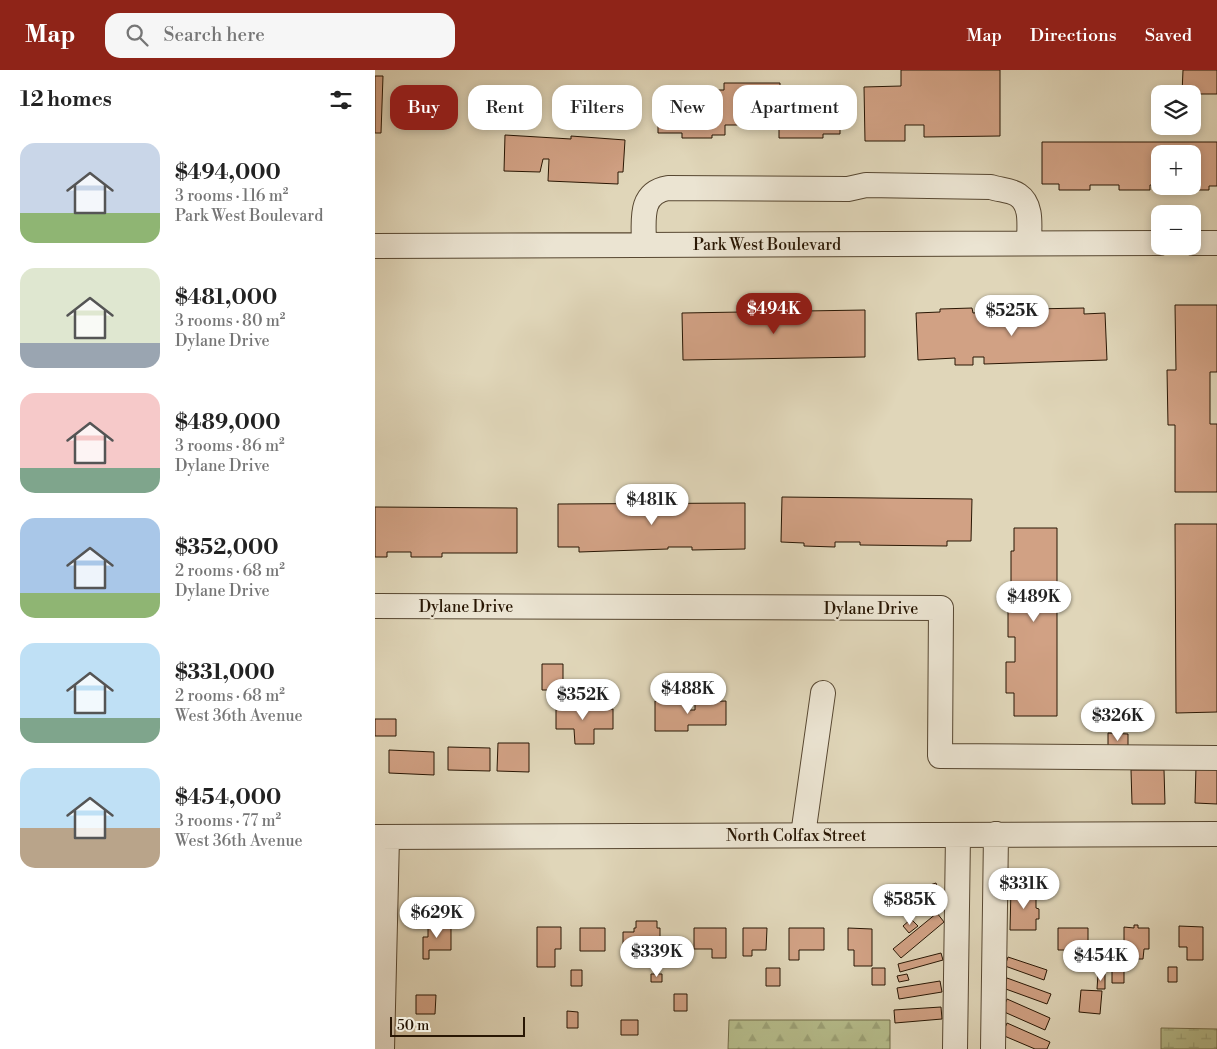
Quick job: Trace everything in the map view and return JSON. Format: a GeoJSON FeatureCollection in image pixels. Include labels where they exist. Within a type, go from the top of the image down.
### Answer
{"type":"FeatureCollection","features":[{"type":"Feature","properties":{"kind":"street"},"geometry":{"type":"LineString","coordinates":[[645,245],[646,204],[651,195],[658,190],[668,188],[848,189],[866,185],[991,187],[1017,194],[1027,206],[1029,214],[1029,243]]}},
{"type":"Feature","properties":{"kind":"street"},"geometry":{"type":"LineString","coordinates":[[1201,243],[1217,242]]}},
{"type":"Feature","properties":{"kind":"street","name":"Park West Boulevard"},"geometry":{"type":"LineString","coordinates":[[375,246],[1151,243]]}},
{"type":"Feature","properties":{"kind":"street","name":"Dylane Drive"},"geometry":{"type":"LineString","coordinates":[[375,606],[941,608],[940,756],[1217,758]]}},
{"type":"Feature","properties":{"kind":"street"},"geometry":{"type":"LineString","coordinates":[[803,835],[823,693]]}},
{"type":"Feature","properties":{"kind":"street"},"geometry":{"type":"LineString","coordinates":[[993,1049],[997,834]]}},
{"type":"Feature","properties":{"kind":"street","name":"North Colfax Street"},"geometry":{"type":"LineString","coordinates":[[381,837],[1217,834]]}},
{"type":"Feature","properties":{"kind":"street"},"geometry":{"type":"LineString","coordinates":[[955,1049],[958,835]]}},
{"type":"Feature","properties":{"kind":"street"},"geometry":{"type":"LineString","coordinates":[[381,837],[382,1049]]}},
{"type":"Feature","properties":{"kind":"green space"},"geometry":{"type":"Polygon","coordinates":[[[729,1020],[890,1020],[890,1049],[728,1049],[729,1020]]]}},
{"type":"Feature","properties":{"kind":"green space"},"geometry":{"type":"Polygon","coordinates":[[[1161,1028],[1217,1029],[1217,1049],[1161,1049],[1161,1028]]]}},
{"type":"Feature","properties":{"kind":"building"},"geometry":{"type":"Polygon","coordinates":[[[901,70],[1000,70],[1000,136],[924,137],[924,125],[905,125],[905,141],[865,141],[864,87],[901,86],[901,70]]]}},
{"type":"Feature","properties":{"kind":"building"},"geometry":{"type":"Polygon","coordinates":[[[1183,70],[1217,70],[1217,94],[1201,94],[1201,85],[1182,85],[1183,70]]]}},
{"type":"Feature","properties":{"kind":"building"},"geometry":{"type":"Polygon","coordinates":[[[375,76],[383,76],[381,133],[375,133],[375,76]]]}},
{"type":"Feature","properties":{"kind":"building"},"geometry":{"type":"Polygon","coordinates":[[[724,83],[780,83],[780,85],[733,85],[733,125],[725,125],[725,135],[712,135],[712,138],[682,138],[682,133],[658,133],[658,130],[723,130],[724,83]]]}},
{"type":"Feature","properties":{"kind":"building"},"geometry":{"type":"Polygon","coordinates":[[[779,130],[840,130],[840,134],[823,134],[823,138],[779,138],[779,130]]]}},
{"type":"Feature","properties":{"kind":"building"},"geometry":{"type":"Polygon","coordinates":[[[505,135],[571,139],[571,136],[625,140],[623,172],[618,172],[618,184],[548,181],[549,159],[543,159],[540,172],[504,171],[505,135]]]}},
{"type":"Feature","properties":{"kind":"building"},"geometry":{"type":"Polygon","coordinates":[[[1042,142],[1217,142],[1217,186],[1209,186],[1209,190],[1201,190],[1201,145],[1151,145],[1150,190],[1119,190],[1119,185],[1090,185],[1090,190],[1059,190],[1059,184],[1042,184],[1042,142]]]}},
{"type":"Feature","properties":{"kind":"building"},"geometry":{"type":"Polygon","coordinates":[[[1175,305],[1217,305],[1217,372],[1210,372],[1210,424],[1217,424],[1217,492],[1175,492],[1175,425],[1168,425],[1167,370],[1176,370],[1175,305]]]}},
{"type":"Feature","properties":{"kind":"building"},"geometry":{"type":"Polygon","coordinates":[[[972,308],[973,313],[986,312],[986,322],[1033,321],[1032,309],[1084,308],[1084,314],[1105,313],[1107,360],[984,364],[984,357],[973,357],[973,365],[955,365],[955,358],[918,360],[916,313],[940,312],[940,309],[972,308]]]}},
{"type":"Feature","properties":{"kind":"building"},"geometry":{"type":"Polygon","coordinates":[[[865,310],[865,357],[683,360],[682,313],[865,310]]]}},
{"type":"Feature","properties":{"kind":"building"},"geometry":{"type":"Polygon","coordinates":[[[782,497],[972,499],[971,541],[947,541],[947,546],[860,545],[860,542],[835,542],[835,547],[804,546],[804,543],[781,542],[782,497]]]}},
{"type":"Feature","properties":{"kind":"building"},"geometry":{"type":"Polygon","coordinates":[[[745,503],[745,549],[692,550],[692,547],[668,547],[668,549],[579,552],[579,547],[558,547],[558,504],[745,503]]]}},
{"type":"Feature","properties":{"kind":"building"},"geometry":{"type":"Polygon","coordinates":[[[375,507],[517,508],[517,553],[442,553],[442,557],[411,557],[411,552],[387,552],[387,557],[375,557],[375,507]]]}},
{"type":"Feature","properties":{"kind":"building"},"geometry":{"type":"Polygon","coordinates":[[[1175,524],[1217,524],[1217,712],[1176,713],[1175,524]]]}},
{"type":"Feature","properties":{"kind":"building"},"geometry":{"type":"Polygon","coordinates":[[[1014,528],[1057,528],[1057,716],[1014,716],[1014,693],[1006,693],[1006,662],[1015,662],[1015,637],[1008,637],[1008,606],[1011,606],[1011,551],[1014,551],[1014,528]]]}},
{"type":"Feature","properties":{"kind":"building"},"geometry":{"type":"Polygon","coordinates":[[[542,664],[563,664],[563,690],[542,690],[542,664]]]}},
{"type":"Feature","properties":{"kind":"building"},"geometry":{"type":"Polygon","coordinates":[[[556,699],[570,699],[570,710],[613,709],[613,729],[594,729],[594,744],[575,744],[574,729],[556,729],[556,699]]]}},
{"type":"Feature","properties":{"kind":"building"},"geometry":{"type":"Polygon","coordinates":[[[688,700],[688,710],[695,710],[695,702],[726,701],[726,725],[688,725],[688,731],[655,731],[655,701],[688,700]]]}},
{"type":"Feature","properties":{"kind":"building"},"geometry":{"type":"Polygon","coordinates":[[[375,719],[396,719],[396,736],[375,736],[375,719]]]}},
{"type":"Feature","properties":{"kind":"building"},"geometry":{"type":"Polygon","coordinates":[[[1108,733],[1128,734],[1128,750],[1108,749],[1108,733]]]}},
{"type":"Feature","properties":{"kind":"building"},"geometry":{"type":"Polygon","coordinates":[[[498,743],[529,743],[529,772],[497,771],[498,743]]]}},
{"type":"Feature","properties":{"kind":"building"},"geometry":{"type":"Polygon","coordinates":[[[448,747],[490,748],[490,771],[448,770],[448,747]]]}},
{"type":"Feature","properties":{"kind":"building"},"geometry":{"type":"Polygon","coordinates":[[[389,750],[434,752],[434,775],[389,773],[389,750]]]}},
{"type":"Feature","properties":{"kind":"building"},"geometry":{"type":"Polygon","coordinates":[[[1196,767],[1217,768],[1217,804],[1195,803],[1196,767]]]}},
{"type":"Feature","properties":{"kind":"building"},"geometry":{"type":"Polygon","coordinates":[[[1131,770],[1164,770],[1165,804],[1132,804],[1131,770]]]}},
{"type":"Feature","properties":{"kind":"building"},"geometry":{"type":"Polygon","coordinates":[[[936,883],[939,892],[905,903],[902,894],[936,883]]]}},
{"type":"Feature","properties":{"kind":"building"},"geometry":{"type":"Polygon","coordinates":[[[1011,889],[1036,889],[1036,908],[1039,909],[1039,919],[1036,919],[1036,930],[1010,930],[1011,889]]]}},
{"type":"Feature","properties":{"kind":"building"},"geometry":{"type":"Polygon","coordinates":[[[937,913],[944,922],[901,958],[893,949],[937,913]]]}},
{"type":"Feature","properties":{"kind":"building"},"geometry":{"type":"Polygon","coordinates":[[[911,919],[918,926],[909,933],[903,926],[911,919]]]}},
{"type":"Feature","properties":{"kind":"building"},"geometry":{"type":"Polygon","coordinates":[[[636,921],[657,921],[657,928],[660,928],[660,948],[649,948],[649,961],[636,961],[636,948],[634,948],[634,944],[623,944],[623,932],[634,932],[636,921]]]}},
{"type":"Feature","properties":{"kind":"building"},"geometry":{"type":"Polygon","coordinates":[[[432,923],[444,923],[444,928],[451,928],[451,950],[429,950],[429,959],[423,959],[423,937],[428,937],[428,928],[432,928],[432,923]]]}},
{"type":"Feature","properties":{"kind":"building"},"geometry":{"type":"Polygon","coordinates":[[[1134,925],[1138,925],[1138,928],[1149,928],[1149,949],[1144,949],[1143,959],[1124,959],[1124,927],[1134,928],[1134,925]]]}},
{"type":"Feature","properties":{"kind":"building"},"geometry":{"type":"Polygon","coordinates":[[[1179,926],[1203,927],[1203,960],[1187,960],[1187,947],[1179,947],[1179,926]]]}},
{"type":"Feature","properties":{"kind":"building"},"geometry":{"type":"Polygon","coordinates":[[[537,927],[561,927],[561,949],[555,949],[555,967],[537,967],[537,927]]]}},
{"type":"Feature","properties":{"kind":"building"},"geometry":{"type":"Polygon","coordinates":[[[580,928],[605,928],[605,951],[580,951],[580,928]]]}},
{"type":"Feature","properties":{"kind":"building"},"geometry":{"type":"Polygon","coordinates":[[[694,928],[726,928],[726,958],[712,958],[712,949],[694,949],[694,928]]]}},
{"type":"Feature","properties":{"kind":"building"},"geometry":{"type":"Polygon","coordinates":[[[743,928],[767,928],[766,950],[752,950],[752,956],[743,956],[743,928]]]}},
{"type":"Feature","properties":{"kind":"building"},"geometry":{"type":"Polygon","coordinates":[[[789,928],[824,928],[824,950],[799,950],[799,960],[789,960],[789,928]]]}},
{"type":"Feature","properties":{"kind":"building"},"geometry":{"type":"Polygon","coordinates":[[[848,928],[872,929],[872,966],[854,966],[854,950],[848,950],[848,928]]]}},
{"type":"Feature","properties":{"kind":"building"},"geometry":{"type":"Polygon","coordinates":[[[1058,928],[1088,928],[1088,961],[1065,961],[1065,950],[1058,950],[1058,928]]]}},
{"type":"Feature","properties":{"kind":"building"},"geometry":{"type":"Polygon","coordinates":[[[941,953],[943,960],[900,972],[898,964],[941,953]]]}},
{"type":"Feature","properties":{"kind":"building"},"geometry":{"type":"Polygon","coordinates":[[[1008,957],[1047,970],[1044,980],[1005,966],[1008,957]]]}},
{"type":"Feature","properties":{"kind":"building"},"geometry":{"type":"Polygon","coordinates":[[[1112,966],[1124,966],[1124,983],[1112,983],[1112,966]]]}},
{"type":"Feature","properties":{"kind":"building"},"geometry":{"type":"Polygon","coordinates":[[[1168,967],[1177,967],[1177,982],[1168,982],[1168,967]]]}},
{"type":"Feature","properties":{"kind":"building"},"geometry":{"type":"Polygon","coordinates":[[[766,968],[780,968],[780,986],[766,986],[766,968]]]}},
{"type":"Feature","properties":{"kind":"building"},"geometry":{"type":"Polygon","coordinates":[[[872,968],[885,968],[885,985],[872,985],[872,968]]]}},
{"type":"Feature","properties":{"kind":"building"},"geometry":{"type":"Polygon","coordinates":[[[571,970],[582,970],[582,986],[571,986],[571,970]]]}},
{"type":"Feature","properties":{"kind":"building"},"geometry":{"type":"Polygon","coordinates":[[[651,974],[662,974],[662,982],[651,982],[651,974]]]}},
{"type":"Feature","properties":{"kind":"building"},"geometry":{"type":"Polygon","coordinates":[[[907,974],[909,980],[899,982],[897,976],[907,974]]]}},
{"type":"Feature","properties":{"kind":"building"},"geometry":{"type":"Polygon","coordinates":[[[1098,974],[1105,974],[1105,989],[1097,989],[1098,974]]]}},
{"type":"Feature","properties":{"kind":"building"},"geometry":{"type":"Polygon","coordinates":[[[1007,978],[1051,994],[1047,1004],[1003,988],[1007,978]]]}},
{"type":"Feature","properties":{"kind":"building"},"geometry":{"type":"Polygon","coordinates":[[[940,981],[942,992],[899,999],[897,988],[940,981]]]}},
{"type":"Feature","properties":{"kind":"building"},"geometry":{"type":"Polygon","coordinates":[[[1081,990],[1102,991],[1100,1014],[1079,1012],[1081,990]]]}},
{"type":"Feature","properties":{"kind":"building"},"geometry":{"type":"Polygon","coordinates":[[[674,994],[687,994],[687,1011],[674,1011],[674,994]]]}},
{"type":"Feature","properties":{"kind":"building"},"geometry":{"type":"Polygon","coordinates":[[[416,995],[436,995],[435,1014],[416,1014],[416,995]]]}},
{"type":"Feature","properties":{"kind":"building"},"geometry":{"type":"Polygon","coordinates":[[[1007,999],[1050,1018],[1045,1030],[1002,1011],[1007,999]]]}},
{"type":"Feature","properties":{"kind":"building"},"geometry":{"type":"Polygon","coordinates":[[[941,1007],[942,1019],[895,1023],[894,1010],[941,1007]]]}},
{"type":"Feature","properties":{"kind":"building"},"geometry":{"type":"Polygon","coordinates":[[[567,1011],[578,1012],[578,1028],[567,1028],[567,1011]]]}},
{"type":"Feature","properties":{"kind":"building"},"geometry":{"type":"Polygon","coordinates":[[[621,1020],[638,1020],[638,1035],[621,1035],[621,1020]]]}},
{"type":"Feature","properties":{"kind":"building"},"geometry":{"type":"Polygon","coordinates":[[[1007,1023],[1050,1042],[1047,1049],[1035,1049],[1002,1035],[1007,1023]]]}}]}
